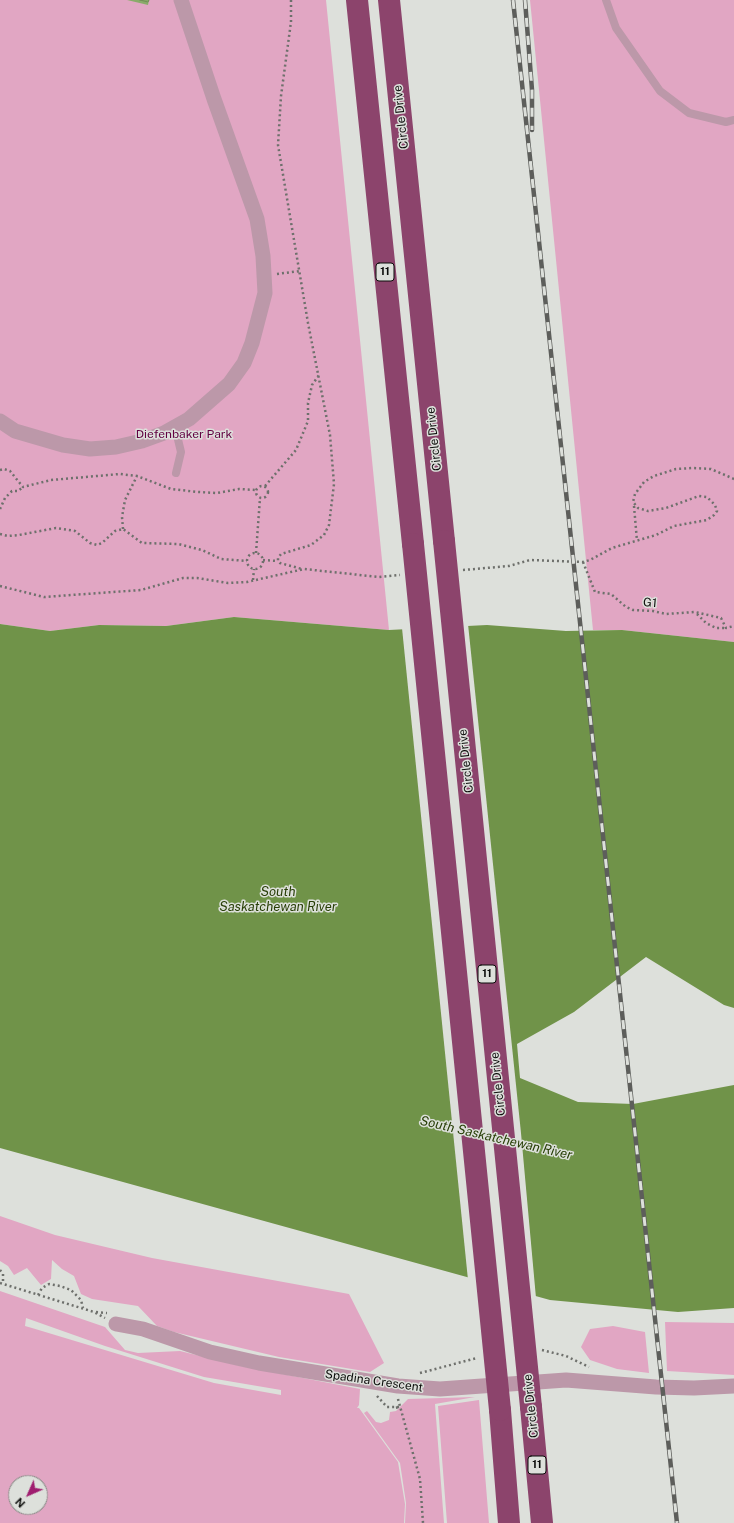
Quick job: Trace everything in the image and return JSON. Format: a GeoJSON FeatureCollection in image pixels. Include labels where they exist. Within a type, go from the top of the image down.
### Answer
{"type":"FeatureCollection","features":[{"type":"Feature","properties":{"kind":"highway","name":"11"},"geometry":{"type":"LineString","coordinates":[[356,0],[413,544],[500,1410],[509,1523]]}},
{"type":"Feature","properties":{"kind":"highway","name":"Circle Drive"},"geometry":{"type":"LineString","coordinates":[[389,0],[542,1523]]}},
{"type":"Feature","properties":{"kind":"street"},"geometry":{"type":"LineString","coordinates":[[0,421],[15,431],[34,438],[63,445],[90,449],[142,441],[164,433],[189,419],[229,384],[244,363],[252,343],[265,292],[265,276],[258,219],[214,99],[181,0]]}},
{"type":"Feature","properties":{"kind":"street","name":"Spadina Crescent"},"geometry":{"type":"LineString","coordinates":[[116,1324],[143,1329],[210,1352],[259,1363],[376,1384],[440,1389],[566,1380],[644,1387],[694,1388],[734,1386]]}},
{"type":"Feature","properties":{"kind":"lane"},"geometry":{"type":"LineString","coordinates":[[606,0],[616,28],[660,91],[690,113],[726,122],[734,120]]}},
{"type":"Feature","properties":{"kind":"lane"},"geometry":{"type":"LineString","coordinates":[[175,427],[181,452],[176,474]]}},
{"type":"Feature","properties":{"kind":"path"},"geometry":{"type":"LineString","coordinates":[[278,561],[282,554],[319,540],[324,535],[329,525],[334,484],[330,435],[278,145],[281,96],[291,22],[291,0]]}},
{"type":"Feature","properties":{"kind":"path"},"geometry":{"type":"LineString","coordinates":[[265,276],[300,271]]}},
{"type":"Feature","properties":{"kind":"path"},"geometry":{"type":"LineString","coordinates":[[0,509],[5,498],[12,491],[18,491],[23,487],[51,480],[75,477],[120,474],[137,476],[171,489],[217,493],[238,489],[256,490],[260,486],[265,486],[296,450],[308,421],[308,403],[312,385],[319,374]]}},
{"type":"Feature","properties":{"kind":"path"},"geometry":{"type":"LineString","coordinates":[[0,470],[4,469],[10,471],[23,487]]}},
{"type":"Feature","properties":{"kind":"path"},"geometry":{"type":"LineString","coordinates":[[137,476],[125,500],[122,517],[124,529],[142,543],[178,544],[202,550],[221,559],[247,561]]}},
{"type":"Feature","properties":{"kind":"path"},"geometry":{"type":"LineString","coordinates":[[260,498],[265,498],[268,494],[268,490],[265,486]]}},
{"type":"Feature","properties":{"kind":"path"},"geometry":{"type":"LineString","coordinates":[[256,490],[260,498],[256,553]]}},
{"type":"Feature","properties":{"kind":"path"},"geometry":{"type":"LineString","coordinates":[[634,506],[637,541]]}},
{"type":"Feature","properties":{"kind":"path"},"geometry":{"type":"LineString","coordinates":[[0,534],[8,536],[19,535],[56,528],[75,531],[90,543],[97,545],[102,543],[115,531],[124,529]]}},
{"type":"Feature","properties":{"kind":"path"},"geometry":{"type":"LineString","coordinates":[[256,553],[261,556],[263,560]]}},
{"type":"Feature","properties":{"kind":"path"},"geometry":{"type":"LineString","coordinates":[[247,561],[250,555],[256,553]]}},
{"type":"Feature","properties":{"kind":"path"},"geometry":{"type":"LineString","coordinates":[[263,560],[278,561],[304,569]]}},
{"type":"Feature","properties":{"kind":"path"},"geometry":{"type":"LineString","coordinates":[[247,561],[249,566],[254,569],[261,567],[263,560]]}},
{"type":"Feature","properties":{"kind":"path","name":"G1"},"geometry":{"type":"LineString","coordinates":[[583,562],[594,592],[611,594],[626,607],[633,610],[653,611],[666,614],[695,612],[720,618],[726,628]]}},
{"type":"Feature","properties":{"kind":"path"},"geometry":{"type":"LineString","coordinates":[[253,580],[254,569]]}},
{"type":"Feature","properties":{"kind":"path"},"geometry":{"type":"LineString","coordinates":[[695,612],[706,623],[716,628],[734,626]]}},
{"type":"Feature","properties":{"kind":"path"},"geometry":{"type":"LineString","coordinates":[[0,1270],[3,1274],[2,1284],[94,1312],[116,1324]]}},
{"type":"Feature","properties":{"kind":"path"},"geometry":{"type":"LineString","coordinates":[[38,1295],[42,1288],[49,1284],[60,1286],[70,1290],[81,1300],[84,1309]]}},
{"type":"Feature","properties":{"kind":"path"},"geometry":{"type":"LineString","coordinates":[[416,1374],[484,1357]]}},
{"type":"Feature","properties":{"kind":"path"},"geometry":{"type":"LineString","coordinates":[[376,1384],[377,1395],[383,1405],[387,1407],[400,1407]]}},
{"type":"Feature","properties":{"kind":"path"},"geometry":{"type":"LineString","coordinates":[[398,1386],[400,1407],[420,1479],[423,1523]]}},
{"type":"Feature","properties":{"kind":"green space","name":"Diefenbaker Park"},"geometry":{"type":"Polygon","coordinates":[[[0,0],[326,0],[389,630],[234,617],[166,626],[99,625],[50,631],[0,624],[0,0]]]}},
{"type":"Feature","properties":{"kind":"green space"},"geometry":{"type":"Polygon","coordinates":[[[530,0],[734,0],[734,642],[622,630],[593,630],[530,0]]]}},
{"type":"Feature","properties":{"kind":"green space"},"geometry":{"type":"Polygon","coordinates":[[[0,1216],[55,1235],[152,1258],[349,1294],[384,1363],[370,1372],[279,1357],[174,1332],[157,1326],[138,1306],[92,1299],[81,1294],[74,1276],[62,1269],[52,1260],[51,1279],[41,1285],[27,1268],[14,1275],[8,1266],[0,1261],[0,1216]]]}},
{"type":"Feature","properties":{"kind":"green space"},"geometry":{"type":"Polygon","coordinates":[[[0,1291],[105,1327],[125,1350],[138,1353],[180,1351],[241,1366],[360,1389],[359,1405],[357,1408],[359,1408],[398,1462],[405,1504],[404,1523],[0,1523],[0,1291]],[[26,1318],[25,1326],[214,1383],[281,1395],[281,1390],[204,1377],[105,1346],[26,1318]]]}},
{"type":"Feature","properties":{"kind":"green space"},"geometry":{"type":"Polygon","coordinates":[[[665,1322],[734,1323],[734,1375],[667,1371],[665,1322]]]}},
{"type":"Feature","properties":{"kind":"green space"},"geometry":{"type":"Polygon","coordinates":[[[613,1326],[645,1332],[649,1373],[617,1369],[590,1360],[581,1347],[590,1329],[613,1326]]]}},
{"type":"Feature","properties":{"kind":"green space"},"geometry":{"type":"Polygon","coordinates":[[[475,1397],[435,1404],[444,1523],[405,1523],[406,1503],[400,1463],[364,1413],[367,1411],[376,1422],[381,1423],[389,1420],[390,1412],[396,1411],[408,1399],[475,1397]]]}},
{"type":"Feature","properties":{"kind":"green space"},"geometry":{"type":"Polygon","coordinates":[[[479,1400],[489,1523],[447,1523],[438,1406],[479,1400]]]}},
{"type":"Feature","properties":{"kind":"water","name":"South Saskatchewan River"},"geometry":{"type":"Polygon","coordinates":[[[234,617],[389,630],[487,625],[566,631],[622,630],[734,642],[734,1008],[724,1005],[646,957],[574,1012],[517,1044],[520,1078],[578,1102],[633,1104],[734,1085],[734,1308],[678,1312],[550,1300],[0,1148],[0,624],[50,631],[99,625],[166,626],[234,617]]]}},
{"type":"Feature","properties":{"kind":"pier"},"geometry":{"type":"Polygon","coordinates":[[[468,624],[521,1133],[536,1298],[468,1280],[402,628],[468,624]]]}},
{"type":"Feature","properties":{"kind":"railway"},"geometry":{"type":"LineString","coordinates":[[513,0],[677,1523]]}},
{"type":"Feature","properties":{"kind":"railway"},"geometry":{"type":"LineString","coordinates":[[525,0],[532,90],[532,130]]}}]}
